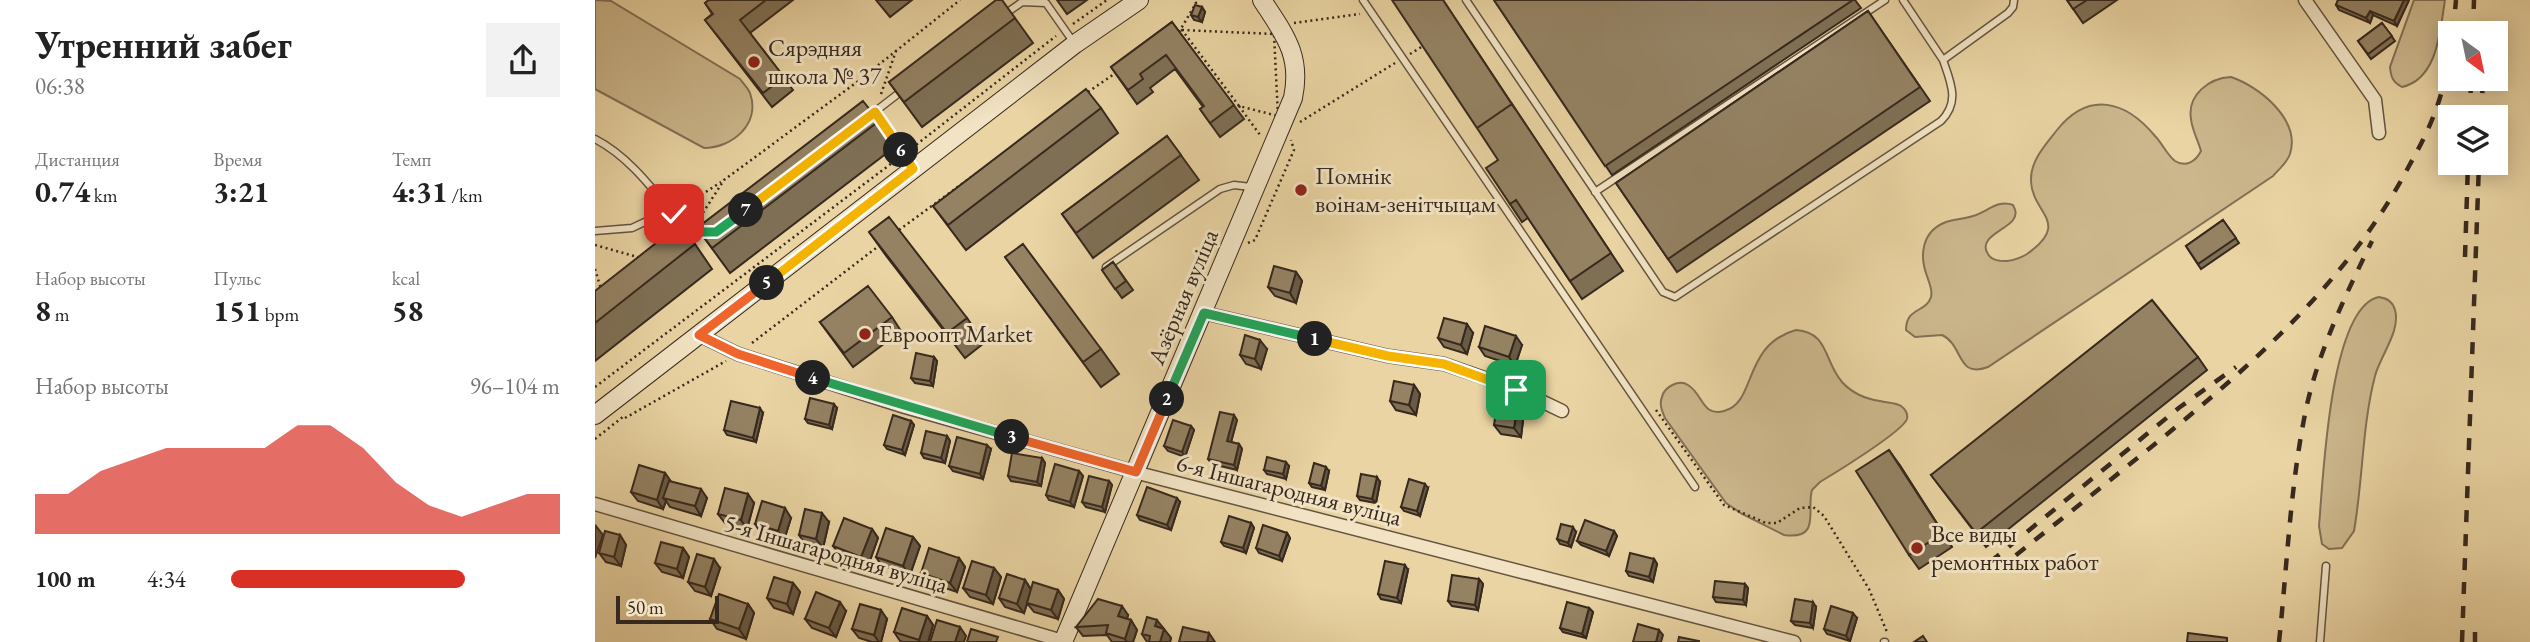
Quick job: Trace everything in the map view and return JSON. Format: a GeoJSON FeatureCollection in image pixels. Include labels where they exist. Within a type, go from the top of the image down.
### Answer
{"type":"FeatureCollection","features":[{"type":"Feature","properties":{"kind":"street"},"geometry":{"type":"LineString","coordinates":[[595,415],[699,335],[909,161],[1069,37],[1139,0]]}},
{"type":"Feature","properties":{"kind":"street"},"geometry":{"type":"LineString","coordinates":[[2305,0],[2375,100],[2379,133]]}},
{"type":"Feature","properties":{"kind":"street","name":"Азёрная вуліца"},"geometry":{"type":"LineString","coordinates":[[1064,642],[1293,98],[1296,69],[1290,44],[1268,4]]}},
{"type":"Feature","properties":{"kind":"street"},"geometry":{"type":"LineString","coordinates":[[1204,313],[1388,356],[1444,364],[1516,390],[1562,411]]}},
{"type":"Feature","properties":{"kind":"street","name":"6-я Іншагародняя вуліца"},"geometry":{"type":"LineString","coordinates":[[699,335],[738,354],[905,407],[1136,472],[1794,642]]}},
{"type":"Feature","properties":{"kind":"street","name":"5-я Іншагародняя вуліца"},"geometry":{"type":"LineString","coordinates":[[595,505],[1064,642]]}},
{"type":"Feature","properties":{"kind":"lane"},"geometry":{"type":"LineString","coordinates":[[1363,0],[1695,487]]}},
{"type":"Feature","properties":{"kind":"lane"},"geometry":{"type":"LineString","coordinates":[[1466,0],[1663,292],[1675,297],[1948,114],[1953,89],[1943,60],[1903,0]]}},
{"type":"Feature","properties":{"kind":"lane"},"geometry":{"type":"LineString","coordinates":[[1595,192],[1885,0]]}},
{"type":"Feature","properties":{"kind":"lane"},"geometry":{"type":"LineString","coordinates":[[1943,60],[2008,13],[2014,0]]}},
{"type":"Feature","properties":{"kind":"lane"},"geometry":{"type":"LineString","coordinates":[[1000,18],[1022,2],[1046,3],[1069,37]]}},
{"type":"Feature","properties":{"kind":"lane"},"geometry":{"type":"LineString","coordinates":[[864,120],[913,82]]}},
{"type":"Feature","properties":{"kind":"lane"},"geometry":{"type":"LineString","coordinates":[[875,112],[909,161]]}},
{"type":"Feature","properties":{"kind":"lane"},"geometry":{"type":"LineString","coordinates":[[595,139],[610,147],[645,179],[691,232]]}},
{"type":"Feature","properties":{"kind":"lane"},"geometry":{"type":"LineString","coordinates":[[1107,267],[1220,189],[1234,185],[1256,188]]}},
{"type":"Feature","properties":{"kind":"lane"},"geometry":{"type":"LineString","coordinates":[[595,231],[632,228],[672,212]]}},
{"type":"Feature","properties":{"kind":"lane"},"geometry":{"type":"LineString","coordinates":[[673,247],[691,232],[716,232]]}},
{"type":"Feature","properties":{"kind":"lane"},"geometry":{"type":"LineString","coordinates":[[2320,642],[2326,566]]}},
{"type":"Feature","properties":{"kind":"path"},"geometry":{"type":"LineString","coordinates":[[672,212],[724,180],[960,0]]}},
{"type":"Feature","properties":{"kind":"path"},"geometry":{"type":"LineString","coordinates":[[595,387],[909,161],[1069,37],[1107,0]]}},
{"type":"Feature","properties":{"kind":"path"},"geometry":{"type":"LineString","coordinates":[[1170,38],[1182,30],[1196,3],[1194,0]]}},
{"type":"Feature","properties":{"kind":"path"},"geometry":{"type":"LineString","coordinates":[[1290,23],[1372,12]]}},
{"type":"Feature","properties":{"kind":"path"},"geometry":{"type":"LineString","coordinates":[[1182,30],[1274,34],[1278,116],[1239,106]]}},
{"type":"Feature","properties":{"kind":"path"},"geometry":{"type":"LineString","coordinates":[[1182,30],[1261,136]]}},
{"type":"Feature","properties":{"kind":"path"},"geometry":{"type":"LineString","coordinates":[[1294,122],[1298,123],[1423,46]]}},
{"type":"Feature","properties":{"kind":"path"},"geometry":{"type":"LineString","coordinates":[[875,112],[896,51]]}},
{"type":"Feature","properties":{"kind":"path"},"geometry":{"type":"LineString","coordinates":[[1079,99],[1124,68]]}},
{"type":"Feature","properties":{"kind":"path"},"geometry":{"type":"LineString","coordinates":[[892,235],[980,170]]}},
{"type":"Feature","properties":{"kind":"path"},"geometry":{"type":"LineString","coordinates":[[691,232],[724,180]]}},
{"type":"Feature","properties":{"kind":"path"},"geometry":{"type":"LineString","coordinates":[[595,244],[642,258]]}},
{"type":"Feature","properties":{"kind":"path"},"geometry":{"type":"LineString","coordinates":[[625,418],[738,354],[881,244]]}},
{"type":"Feature","properties":{"kind":"path"},"geometry":{"type":"LineString","coordinates":[[595,269],[601,289]]}},
{"type":"Feature","properties":{"kind":"path"},"geometry":{"type":"LineString","coordinates":[[1724,505],[1766,523],[1777,523],[1800,508],[1813,507],[1825,516],[1869,589],[1888,629],[1884,642]]}},
{"type":"Feature","properties":{"kind":"shaded area"},"geometry":{"type":"Polygon","coordinates":[[[595,0],[611,1],[740,79],[749,91],[752,104],[748,124],[742,132],[725,144],[704,148],[595,89],[595,0]]]}},
{"type":"Feature","properties":{"kind":"shaded area"},"geometry":{"type":"Polygon","coordinates":[[[2414,0],[2445,0],[2442,21],[2438,21],[2438,42],[2423,74],[2402,87],[2393,79],[2390,67],[2414,0]]]}},
{"type":"Feature","properties":{"kind":"shaded area"},"geometry":{"type":"Polygon","coordinates":[[[2231,77],[2264,96],[2275,106],[2289,128],[2292,141],[2290,154],[2273,176],[1988,367],[1978,369],[1965,365],[1954,346],[1942,335],[1915,337],[1906,330],[1909,317],[1925,306],[1931,297],[1923,252],[1927,238],[1938,226],[1973,216],[1997,205],[2013,205],[2013,220],[1986,243],[1990,256],[1999,261],[2027,254],[2047,234],[2046,218],[2033,192],[2031,174],[2044,147],[2069,117],[2094,105],[2120,108],[2144,124],[2169,156],[2179,163],[2187,164],[2201,151],[2192,123],[2192,102],[2208,84],[2231,77]]]}},
{"type":"Feature","properties":{"kind":"shaded area"},"geometry":{"type":"Polygon","coordinates":[[[2379,297],[2389,301],[2394,307],[2395,326],[2375,376],[2371,395],[2354,531],[2342,548],[2329,549],[2322,544],[2319,526],[2327,437],[2339,363],[2349,331],[2362,308],[2379,297]]]}},
{"type":"Feature","properties":{"kind":"shaded area"},"geometry":{"type":"Polygon","coordinates":[[[1796,330],[1815,336],[1825,349],[1836,374],[1850,389],[1870,399],[1899,405],[1907,413],[1907,419],[1881,442],[1820,482],[1812,490],[1808,528],[1804,533],[1784,535],[1726,503],[1665,418],[1661,402],[1663,393],[1672,385],[1684,383],[1693,389],[1711,411],[1724,411],[1734,406],[1742,397],[1758,360],[1767,348],[1779,337],[1796,330]]]}},
{"type":"Feature","properties":{"kind":"building","name":"Сярэдняя школа № 37"},"geometry":{"type":"Polygon","coordinates":[[[709,0],[766,0],[740,20],[784,77],[763,93],[705,20],[713,14],[705,3],[709,0]]]}},
{"type":"Feature","properties":{"kind":"building"},"geometry":{"type":"Polygon","coordinates":[[[996,0],[1002,0],[1015,18],[904,102],[889,82],[996,0]]]}},
{"type":"Feature","properties":{"kind":"building"},"geometry":{"type":"Polygon","coordinates":[[[1392,0],[1443,0],[1512,104],[1477,128],[1392,0]]]}},
{"type":"Feature","properties":{"kind":"building"},"geometry":{"type":"Polygon","coordinates":[[[1494,0],[1853,0],[1605,166],[1494,0]]]}},
{"type":"Feature","properties":{"kind":"building"},"geometry":{"type":"Polygon","coordinates":[[[2067,0],[2087,0],[2073,9],[2067,0]]]}},
{"type":"Feature","properties":{"kind":"building"},"geometry":{"type":"Polygon","coordinates":[[[2338,0],[2404,0],[2394,21],[2370,11],[2366,18],[2336,5],[2338,0]]]}},
{"type":"Feature","properties":{"kind":"building"},"geometry":{"type":"Polygon","coordinates":[[[1195,5],[1202,7],[1198,17],[1191,15],[1195,5]]]}},
{"type":"Feature","properties":{"kind":"building"},"geometry":{"type":"Polygon","coordinates":[[[1868,11],[1920,87],[1668,259],[1616,183],[1868,11]]]}},
{"type":"Feature","properties":{"kind":"building"},"geometry":{"type":"Polygon","coordinates":[[[1172,22],[1234,105],[1210,123],[1200,109],[1204,106],[1166,55],[1140,74],[1143,79],[1128,90],[1111,67],[1172,22]]]}},
{"type":"Feature","properties":{"kind":"building"},"geometry":{"type":"Polygon","coordinates":[[[2382,23],[2392,36],[2368,54],[2358,41],[2382,23]]]}},
{"type":"Feature","properties":{"kind":"building"},"geometry":{"type":"Polygon","coordinates":[[[1086,89],[1101,108],[948,225],[933,206],[1086,89]]]}},
{"type":"Feature","properties":{"kind":"building"},"geometry":{"type":"Polygon","coordinates":[[[863,101],[879,121],[712,248],[697,228],[863,101]]]}},
{"type":"Feature","properties":{"kind":"building"},"geometry":{"type":"Polygon","coordinates":[[[1512,104],[1611,253],[1570,281],[1516,200],[1510,204],[1486,168],[1498,160],[1477,128],[1512,104]]]}},
{"type":"Feature","properties":{"kind":"building"},"geometry":{"type":"Polygon","coordinates":[[[1167,136],[1181,155],[1076,233],[1062,214],[1167,136]]]}},
{"type":"Feature","properties":{"kind":"building"},"geometry":{"type":"Polygon","coordinates":[[[889,217],[967,318],[947,333],[869,232],[889,217]]]}},
{"type":"Feature","properties":{"kind":"building"},"geometry":{"type":"Polygon","coordinates":[[[2223,220],[2236,238],[2198,264],[2186,246],[2223,220]]]}},
{"type":"Feature","properties":{"kind":"building"},"geometry":{"type":"Polygon","coordinates":[[[679,225],[695,244],[595,323],[595,291],[679,225]]]}},
{"type":"Feature","properties":{"kind":"building"},"geometry":{"type":"Polygon","coordinates":[[[1023,244],[1101,349],[1083,362],[1005,257],[1023,244]]]}},
{"type":"Feature","properties":{"kind":"building"},"geometry":{"type":"Polygon","coordinates":[[[1113,262],[1126,281],[1115,289],[1102,270],[1113,262]]]}},
{"type":"Feature","properties":{"kind":"building"},"geometry":{"type":"Polygon","coordinates":[[[1274,266],[1296,272],[1290,293],[1268,287],[1274,266]]]}},
{"type":"Feature","properties":{"kind":"building"},"geometry":{"type":"Polygon","coordinates":[[[868,286],[892,317],[844,353],[820,322],[868,286]]]}},
{"type":"Feature","properties":{"kind":"building"},"geometry":{"type":"Polygon","coordinates":[[[2152,300],[2198,357],[1976,533],[1931,475],[2152,300]]]}},
{"type":"Feature","properties":{"kind":"building"},"geometry":{"type":"Polygon","coordinates":[[[1444,318],[1467,324],[1461,345],[1438,338],[1444,318]]]}},
{"type":"Feature","properties":{"kind":"building"},"geometry":{"type":"Polygon","coordinates":[[[1485,326],[1516,336],[1509,357],[1479,347],[1485,326]]]}},
{"type":"Feature","properties":{"kind":"building"},"geometry":{"type":"Polygon","coordinates":[[[1245,335],[1260,340],[1255,359],[1240,355],[1245,335]]]}},
{"type":"Feature","properties":{"kind":"building"},"geometry":{"type":"Polygon","coordinates":[[[916,353],[934,357],[930,381],[911,378],[916,353]]]}},
{"type":"Feature","properties":{"kind":"building"},"geometry":{"type":"Polygon","coordinates":[[[1394,381],[1414,385],[1409,405],[1390,401],[1394,381]]]}},
{"type":"Feature","properties":{"kind":"building"},"geometry":{"type":"Polygon","coordinates":[[[810,398],[834,404],[829,425],[805,419],[810,398]]]}},
{"type":"Feature","properties":{"kind":"building"},"geometry":{"type":"Polygon","coordinates":[[[1498,400],[1518,402],[1514,428],[1494,425],[1498,400]]]}},
{"type":"Feature","properties":{"kind":"building"},"geometry":{"type":"Polygon","coordinates":[[[731,401],[760,408],[753,438],[724,430],[731,401]]]}},
{"type":"Feature","properties":{"kind":"building"},"geometry":{"type":"Polygon","coordinates":[[[1220,412],[1234,415],[1227,441],[1239,444],[1234,465],[1208,459],[1220,412]]]}},
{"type":"Feature","properties":{"kind":"building"},"geometry":{"type":"Polygon","coordinates":[[[893,415],[911,421],[902,450],[884,445],[893,415]]]}},
{"type":"Feature","properties":{"kind":"building"},"geometry":{"type":"Polygon","coordinates":[[[1173,420],[1191,426],[1182,452],[1164,446],[1173,420]]]}},
{"type":"Feature","properties":{"kind":"building"},"geometry":{"type":"Polygon","coordinates":[[[926,431],[947,436],[941,458],[921,453],[926,431]]]}},
{"type":"Feature","properties":{"kind":"building"},"geometry":{"type":"Polygon","coordinates":[[[957,437],[987,445],[980,474],[949,466],[957,437]]]}},
{"type":"Feature","properties":{"kind":"building"},"geometry":{"type":"Polygon","coordinates":[[[1889,450],[1943,533],[1909,555],[1856,471],[1889,450]]]}},
{"type":"Feature","properties":{"kind":"building"},"geometry":{"type":"Polygon","coordinates":[[[1012,453],[1042,458],[1037,482],[1008,476],[1012,453]]]}},
{"type":"Feature","properties":{"kind":"building"},"geometry":{"type":"Polygon","coordinates":[[[1267,457],[1286,462],[1283,474],[1264,470],[1267,457]]]}},
{"type":"Feature","properties":{"kind":"building"},"geometry":{"type":"Polygon","coordinates":[[[1314,463],[1326,467],[1321,486],[1309,483],[1314,463]]]}},
{"type":"Feature","properties":{"kind":"building"},"geometry":{"type":"Polygon","coordinates":[[[1055,464],[1079,471],[1070,502],[1046,495],[1055,464]]]}},
{"type":"Feature","properties":{"kind":"building"},"geometry":{"type":"Polygon","coordinates":[[[639,465],[665,473],[657,500],[631,492],[639,465]]]}},
{"type":"Feature","properties":{"kind":"building"},"geometry":{"type":"Polygon","coordinates":[[[1361,474],[1377,477],[1372,499],[1357,496],[1361,474]]]}},
{"type":"Feature","properties":{"kind":"building"},"geometry":{"type":"Polygon","coordinates":[[[1089,476],[1109,481],[1102,507],[1082,502],[1089,476]]]}},
{"type":"Feature","properties":{"kind":"building"},"geometry":{"type":"Polygon","coordinates":[[[1409,479],[1425,484],[1417,511],[1401,507],[1409,479]]]}},
{"type":"Feature","properties":{"kind":"building"},"geometry":{"type":"Polygon","coordinates":[[[669,481],[701,489],[695,506],[663,498],[669,481]]]}},
{"type":"Feature","properties":{"kind":"building"},"geometry":{"type":"Polygon","coordinates":[[[1147,487],[1177,498],[1167,525],[1137,515],[1147,487]]]}},
{"type":"Feature","properties":{"kind":"building"},"geometry":{"type":"Polygon","coordinates":[[[725,488],[748,494],[741,520],[718,514],[725,488]]]}},
{"type":"Feature","properties":{"kind":"building"},"geometry":{"type":"Polygon","coordinates":[[[762,501],[785,508],[778,531],[755,524],[762,501]]]}},
{"type":"Feature","properties":{"kind":"building"},"geometry":{"type":"Polygon","coordinates":[[[805,509],[822,513],[816,539],[799,535],[805,509]]]}},
{"type":"Feature","properties":{"kind":"building"},"geometry":{"type":"Polygon","coordinates":[[[1229,516],[1251,523],[1243,548],[1221,542],[1229,516]]]}},
{"type":"Feature","properties":{"kind":"building"},"geometry":{"type":"Polygon","coordinates":[[[844,518],[872,529],[861,557],[833,546],[844,518]]]}},
{"type":"Feature","properties":{"kind":"building"},"geometry":{"type":"Polygon","coordinates":[[[1585,520],[1614,531],[1606,551],[1577,541],[1585,520]]]}},
{"type":"Feature","properties":{"kind":"building"},"geometry":{"type":"Polygon","coordinates":[[[1561,524],[1573,527],[1568,543],[1557,539],[1561,524]]]}},
{"type":"Feature","properties":{"kind":"building"},"geometry":{"type":"Polygon","coordinates":[[[1263,525],[1287,533],[1279,556],[1256,548],[1263,525]]]}},
{"type":"Feature","properties":{"kind":"building"},"geometry":{"type":"Polygon","coordinates":[[[886,528],[913,537],[903,566],[876,557],[886,528]]]}},
{"type":"Feature","properties":{"kind":"building"},"geometry":{"type":"Polygon","coordinates":[[[605,531],[620,535],[614,557],[599,553],[605,531]]]}},
{"type":"Feature","properties":{"kind":"building"},"geometry":{"type":"Polygon","coordinates":[[[661,542],[683,548],[677,569],[655,563],[661,542]]]}},
{"type":"Feature","properties":{"kind":"building"},"geometry":{"type":"Polygon","coordinates":[[[929,548],[959,558],[950,583],[921,573],[929,548]]]}},
{"type":"Feature","properties":{"kind":"building"},"geometry":{"type":"Polygon","coordinates":[[[1630,553],[1654,559],[1649,577],[1626,571],[1630,553]]]}},
{"type":"Feature","properties":{"kind":"building"},"geometry":{"type":"Polygon","coordinates":[[[697,554],[714,559],[705,587],[688,582],[697,554]]]}},
{"type":"Feature","properties":{"kind":"building"},"geometry":{"type":"Polygon","coordinates":[[[972,561],[994,568],[986,595],[963,588],[972,561]]]}},
{"type":"Feature","properties":{"kind":"building"},"geometry":{"type":"Polygon","coordinates":[[[1385,561],[1405,565],[1397,598],[1378,594],[1385,561]]]}},
{"type":"Feature","properties":{"kind":"building"},"geometry":{"type":"Polygon","coordinates":[[[1007,574],[1025,580],[1017,604],[999,598],[1007,574]]]}},
{"type":"Feature","properties":{"kind":"building"},"geometry":{"type":"Polygon","coordinates":[[[1452,575],[1479,579],[1475,605],[1448,601],[1452,575]]]}},
{"type":"Feature","properties":{"kind":"building"},"geometry":{"type":"Polygon","coordinates":[[[774,577],[793,583],[787,604],[767,598],[774,577]]]}},
{"type":"Feature","properties":{"kind":"building"},"geometry":{"type":"Polygon","coordinates":[[[1715,581],[1745,584],[1743,600],[1713,597],[1715,581]]]}},
{"type":"Feature","properties":{"kind":"building"},"geometry":{"type":"Polygon","coordinates":[[[1033,582],[1058,590],[1051,610],[1027,603],[1033,582]]]}},
{"type":"Feature","properties":{"kind":"building"},"geometry":{"type":"Polygon","coordinates":[[[816,592],[840,602],[829,628],[805,619],[816,592]]]}},
{"type":"Feature","properties":{"kind":"building"},"geometry":{"type":"Polygon","coordinates":[[[719,594],[748,604],[739,629],[710,619],[719,594]]]}},
{"type":"Feature","properties":{"kind":"building"},"geometry":{"type":"Polygon","coordinates":[[[1098,599],[1122,606],[1118,616],[1131,620],[1125,639],[1106,633],[1108,625],[1076,627],[1098,599]]]}},
{"type":"Feature","properties":{"kind":"building"},"geometry":{"type":"Polygon","coordinates":[[[1795,599],[1813,602],[1810,623],[1791,621],[1795,599]]]}},
{"type":"Feature","properties":{"kind":"building"},"geometry":{"type":"Polygon","coordinates":[[[1567,602],[1589,608],[1582,634],[1560,628],[1567,602]]]}},
{"type":"Feature","properties":{"kind":"building"},"geometry":{"type":"Polygon","coordinates":[[[860,604],[881,610],[874,635],[852,629],[860,604]]]}},
{"type":"Feature","properties":{"kind":"building"},"geometry":{"type":"Polygon","coordinates":[[[1831,606],[1853,613],[1846,636],[1824,629],[1831,606]]]}},
{"type":"Feature","properties":{"kind":"building"},"geometry":{"type":"Polygon","coordinates":[[[902,608],[927,616],[919,640],[894,632],[902,608]]]}},
{"type":"Feature","properties":{"kind":"building"},"geometry":{"type":"Polygon","coordinates":[[[1147,617],[1157,620],[1155,626],[1164,629],[1160,642],[1149,642],[1150,636],[1142,634],[1147,617]]]}},
{"type":"Feature","properties":{"kind":"building"},"geometry":{"type":"Polygon","coordinates":[[[937,620],[960,627],[955,642],[930,642],[937,620]]]}},
{"type":"Feature","properties":{"kind":"building"},"geometry":{"type":"Polygon","coordinates":[[[1638,624],[1659,630],[1656,642],[1633,642],[1638,624]]]}},
{"type":"Feature","properties":{"kind":"building"},"geometry":{"type":"Polygon","coordinates":[[[1183,627],[1209,633],[1207,642],[1179,642],[1183,627]]]}},
{"type":"Feature","properties":{"kind":"building"},"geometry":{"type":"Polygon","coordinates":[[[971,629],[998,637],[996,642],[967,642],[971,629]]]}},
{"type":"Feature","properties":{"kind":"building"},"geometry":{"type":"Polygon","coordinates":[[[2188,633],[2227,638],[2227,642],[2187,642],[2188,633]]]}},
{"type":"Feature","properties":{"kind":"building"},"geometry":{"type":"Polygon","coordinates":[[[1923,636],[1927,642],[1914,642],[1923,636]]]}},
{"type":"Feature","properties":{"kind":"building"},"geometry":{"type":"Polygon","coordinates":[[[1679,637],[1699,641],[1699,642],[1678,642],[1679,637]]]}},
{"type":"Feature","properties":{"kind":"railway"},"geometry":{"type":"LineString","coordinates":[[2454,21],[2456,0]]}},
{"type":"Feature","properties":{"kind":"railway"},"geometry":{"type":"LineString","coordinates":[[2473,21],[2474,0]]}},
{"type":"Feature","properties":{"kind":"railway"},"geometry":{"type":"LineString","coordinates":[[1997,570],[2224,386],[2260,354],[2327,285],[2357,248],[2419,149],[2442,91]]}},
{"type":"Feature","properties":{"kind":"railway"},"geometry":{"type":"LineString","coordinates":[[2470,105],[2471,91]]}},
{"type":"Feature","properties":{"kind":"railway"},"geometry":{"type":"LineString","coordinates":[[2482,91],[2482,105]]}},
{"type":"Feature","properties":{"kind":"railway"},"geometry":{"type":"LineString","coordinates":[[2465,257],[2468,175]]}},
{"type":"Feature","properties":{"kind":"railway"},"geometry":{"type":"LineString","coordinates":[[2462,642],[2479,175]]}},
{"type":"Feature","properties":{"kind":"railway"},"geometry":{"type":"LineString","coordinates":[[2279,642],[2292,499],[2310,392],[2324,347],[2372,241]]}},
{"type":"Feature","properties":{"kind":"railway"},"geometry":{"type":"LineString","coordinates":[[1990,562],[2180,407],[2236,367]]}},
{"type":"Feature","properties":{"kind":"railway"},"geometry":{"type":"LineString","coordinates":[[2475,632],[2475,642]]}},
{"type":"Feature","properties":{"kind":"place","name":"Сярэдняя школа № 37"},"geometry":{"type":"Point","coordinates":[754,62]}},
{"type":"Feature","properties":{"kind":"place","name":"Помнік воінам-зенітчыцам"},"geometry":{"type":"Point","coordinates":[1301,190]}},
{"type":"Feature","properties":{"kind":"place","name":"Евроопт Market"},"geometry":{"type":"Point","coordinates":[865,334]}},
{"type":"Feature","properties":{"kind":"place","name":"Все виды ремонтных работ"},"geometry":{"type":"Point","coordinates":[1917,548]}},
{"type":"Feature","properties":{"kind":"route"},"geometry":{"type":"LineString","coordinates":[[674,214],[691,232],[716,232],[875,112],[913,169],[699,335],[766,364],[905,407],[1136,472],[1204,313],[1388,356],[1444,364],[1516,390]]}}]}
